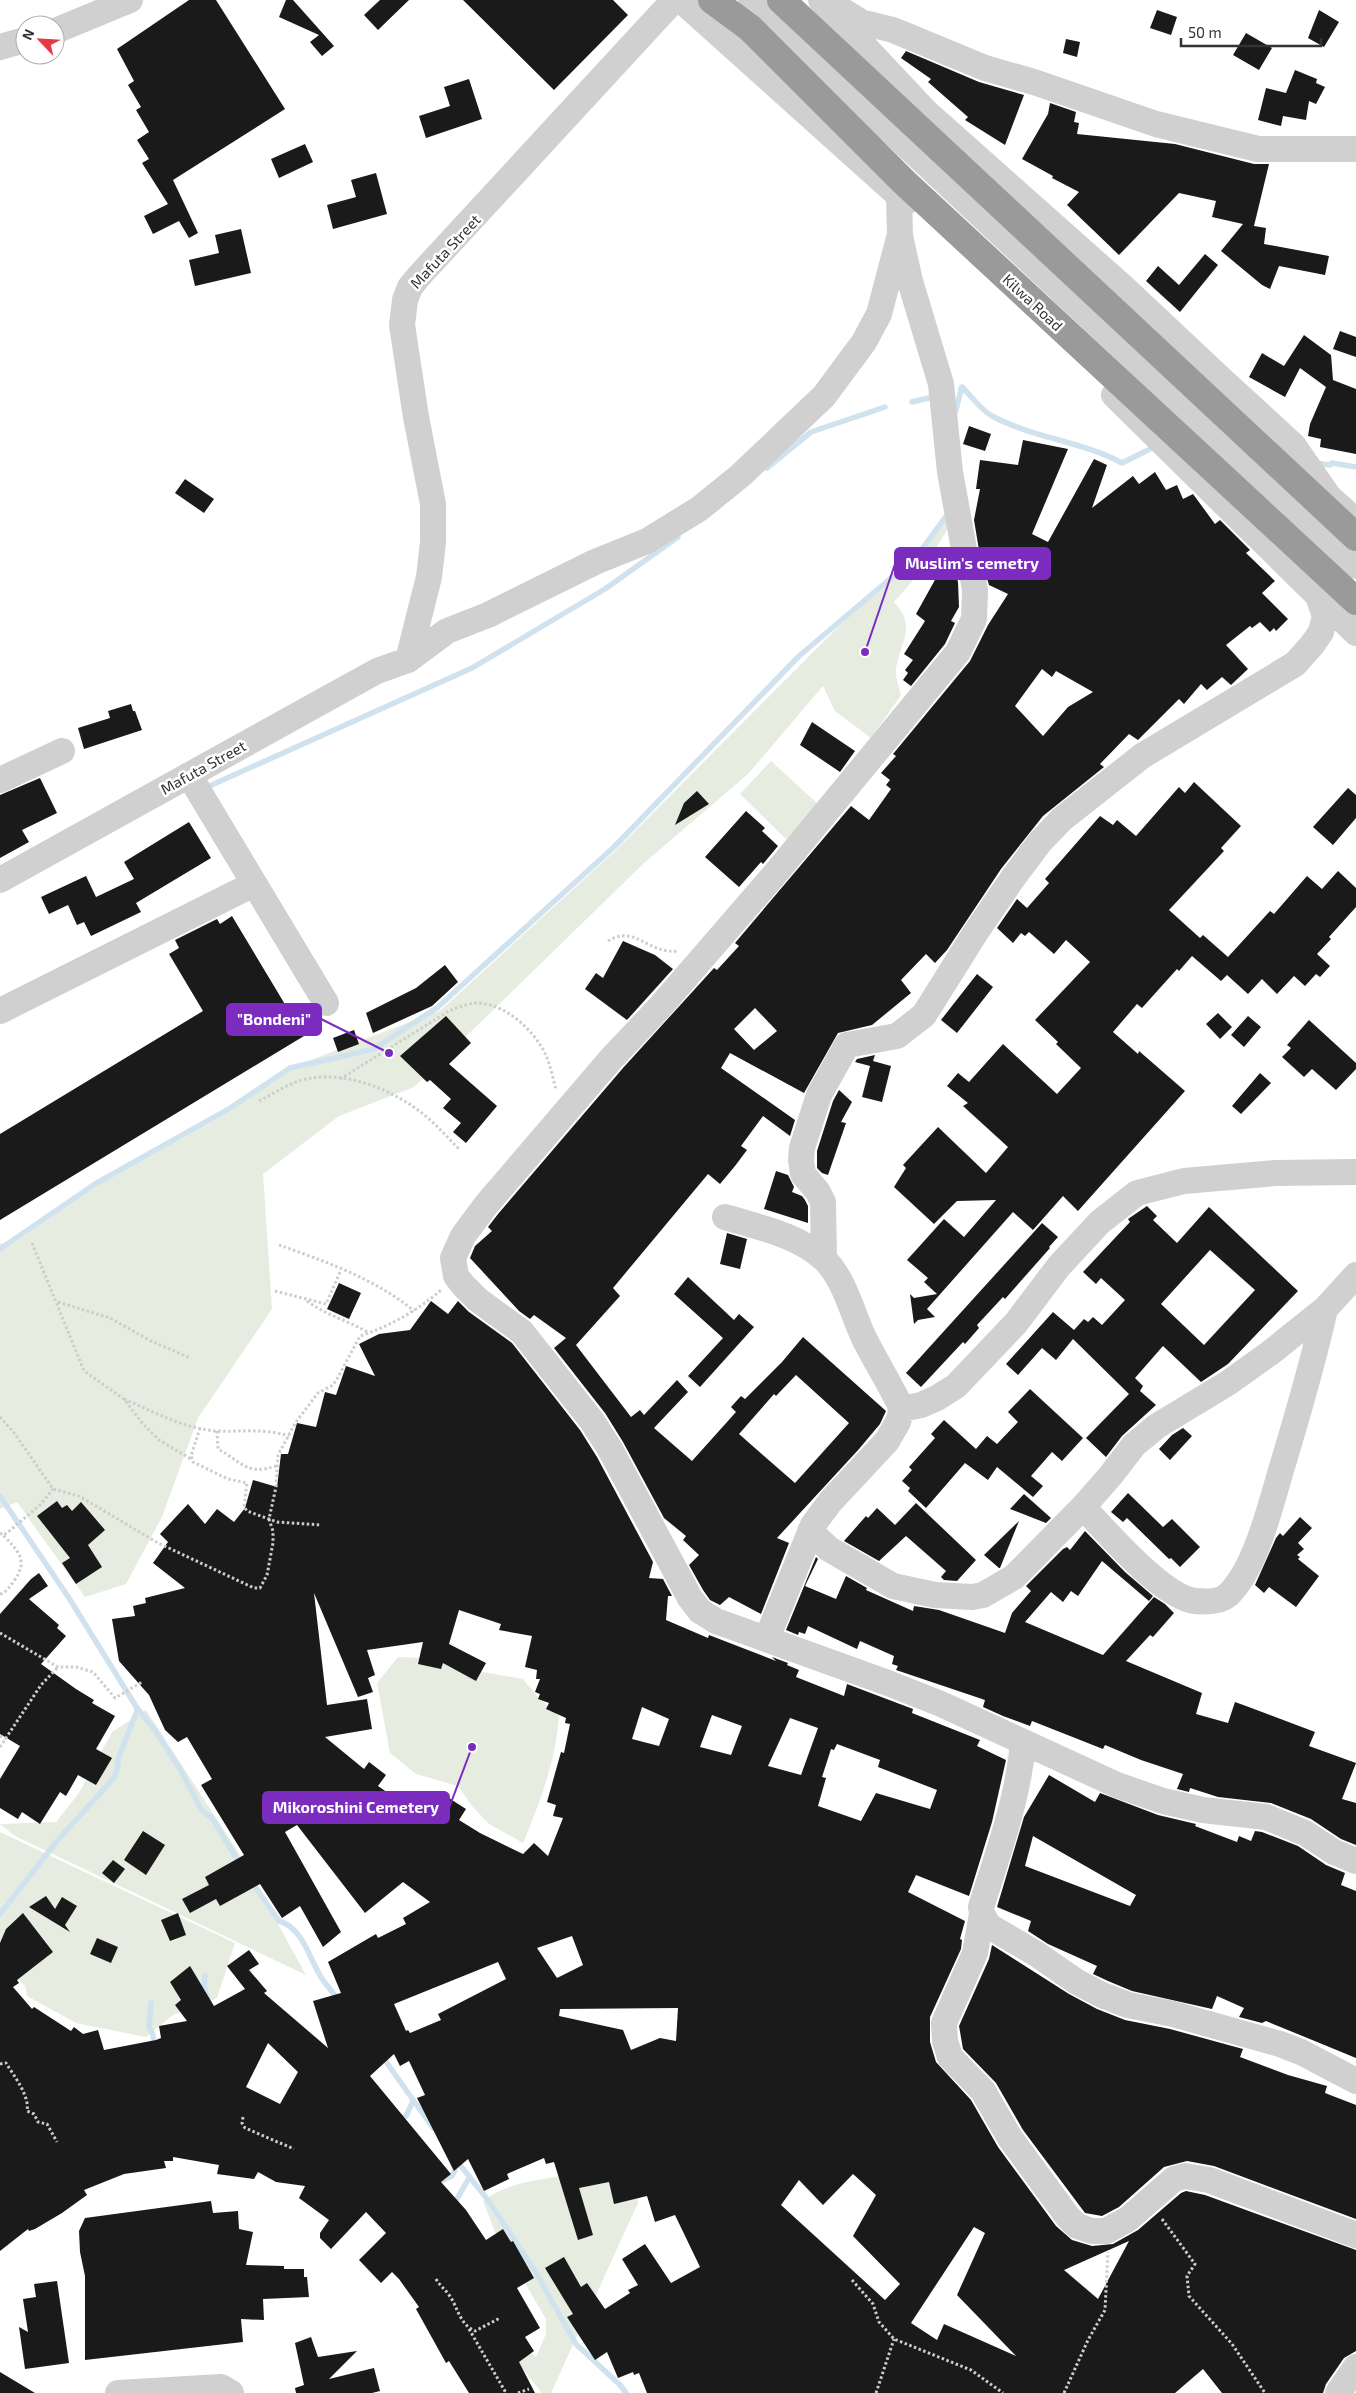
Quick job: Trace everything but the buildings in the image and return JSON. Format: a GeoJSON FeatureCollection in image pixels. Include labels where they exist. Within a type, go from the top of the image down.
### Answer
{"type":"FeatureCollection","features":[{"type":"Feature","properties":{"kind":"highway","name":"Kilwa Road"},"geometry":{"type":"LineString","coordinates":[[712,0],[750,28],[902,189],[1322,569],[1356,602]]}},
{"type":"Feature","properties":{"kind":"highway"},"geometry":{"type":"LineString","coordinates":[[781,0],[1215,389],[1356,537]]}},
{"type":"Feature","properties":{"kind":"street","name":"Mafuta Street"},"geometry":{"type":"LineString","coordinates":[[408,660],[428,577],[433,542],[433,504],[408,373],[402,325],[405,300],[410,287],[674,0]]}},
{"type":"Feature","properties":{"kind":"street"},"geometry":{"type":"LineString","coordinates":[[681,0],[902,189],[1195,472],[1356,633]]}},
{"type":"Feature","properties":{"kind":"street"},"geometry":{"type":"LineString","coordinates":[[751,0],[1356,566]]}},
{"type":"Feature","properties":{"kind":"street"},"geometry":{"type":"LineString","coordinates":[[821,0],[925,111],[1123,286],[1215,389],[1293,445],[1329,497],[1356,520]]}},
{"type":"Feature","properties":{"kind":"street"},"geometry":{"type":"LineString","coordinates":[[828,0],[861,22],[893,30],[985,68],[1034,82],[1156,124],[1258,148],[1356,149]]}},
{"type":"Feature","properties":{"kind":"street"},"geometry":{"type":"LineString","coordinates":[[65,27],[121,2]]}},
{"type":"Feature","properties":{"kind":"street"},"geometry":{"type":"LineString","coordinates":[[0,47],[15,43]]}},
{"type":"Feature","properties":{"kind":"street"},"geometry":{"type":"LineString","coordinates":[[902,189],[900,235],[910,281],[941,384],[950,472],[966,560],[973,578],[975,591],[974,619],[958,652],[712,947],[562,1115],[463,1236],[453,1258],[456,1276],[478,1300],[522,1332],[592,1421],[610,1449],[682,1585],[700,1612],[716,1621],[767,1638],[941,1704],[1023,1743],[1117,1784],[1162,1801],[1203,1810],[1266,1816],[1305,1833],[1334,1852],[1356,1861]]}},
{"type":"Feature","properties":{"kind":"street","name":"Mafuta Street"},"geometry":{"type":"LineString","coordinates":[[0,880],[377,671],[408,660],[447,631],[488,615],[595,562],[647,541],[700,509],[741,475],[824,396],[864,342],[879,314],[900,235]]}},
{"type":"Feature","properties":{"kind":"street"},"geometry":{"type":"LineString","coordinates":[[824,1259],[823,1202],[818,1192],[803,1174],[802,1148],[819,1095],[847,1045],[897,1036],[924,1015],[1008,886],[1040,842],[1062,818],[1142,756],[1294,664],[1312,645],[1321,632],[1325,616],[1318,596],[1322,569]]}},
{"type":"Feature","properties":{"kind":"street"},"geometry":{"type":"LineString","coordinates":[[0,780],[62,751]]}},
{"type":"Feature","properties":{"kind":"street"},"geometry":{"type":"LineString","coordinates":[[189,775],[326,1003]]}},
{"type":"Feature","properties":{"kind":"street"},"geometry":{"type":"LineString","coordinates":[[0,1012],[254,884]]}},
{"type":"Feature","properties":{"kind":"street"},"geometry":{"type":"LineString","coordinates":[[902,1408],[929,1402],[956,1386],[1016,1323],[1059,1266],[1100,1222],[1137,1193],[1184,1181],[1276,1172],[1356,1172]]}},
{"type":"Feature","properties":{"kind":"street"},"geometry":{"type":"LineString","coordinates":[[725,1217],[781,1234],[805,1246],[824,1259],[836,1272],[865,1339],[902,1408],[898,1422],[887,1440],[830,1502],[810,1531],[767,1638]]}},
{"type":"Feature","properties":{"kind":"street"},"geometry":{"type":"LineString","coordinates":[[810,1531],[829,1549],[893,1586],[935,1595],[972,1597],[990,1591],[1014,1577],[1083,1507],[1134,1445],[1156,1426],[1228,1383],[1325,1309],[1356,1275]]}},
{"type":"Feature","properties":{"kind":"street"},"geometry":{"type":"LineString","coordinates":[[1083,1507],[1139,1565],[1174,1592],[1193,1601],[1211,1602],[1226,1597],[1246,1566],[1263,1530],[1310,1374],[1325,1309]]}},
{"type":"Feature","properties":{"kind":"street"},"geometry":{"type":"LineString","coordinates":[[1023,1743],[1020,1774],[1006,1833],[981,1907],[982,1914],[975,1953],[944,2024],[945,2041],[950,2057],[983,2091],[1010,2138],[1068,2217],[1077,2226],[1092,2231],[1106,2231],[1128,2219],[1174,2178],[1185,2176],[1196,2177],[1356,2234]]}},
{"type":"Feature","properties":{"kind":"street"},"geometry":{"type":"LineString","coordinates":[[982,1914],[989,1926],[1038,1955],[1077,1982],[1102,1994],[1128,2005],[1173,2014],[1280,2044],[1301,2052],[1356,2082]]}},
{"type":"Feature","properties":{"kind":"street"},"geometry":{"type":"LineString","coordinates":[[1338,2393],[1356,2367]]}},
{"type":"Feature","properties":{"kind":"street"},"geometry":{"type":"LineString","coordinates":[[118,2393],[221,2388],[231,2393]]}},
{"type":"Feature","properties":{"kind":"path"},"geometry":{"type":"LineString","coordinates":[[608,941],[625,934],[639,939],[653,948],[670,952],[712,947]]}},
{"type":"Feature","properties":{"kind":"path"},"geometry":{"type":"LineString","coordinates":[[340,1079],[449,1011],[462,1005],[479,1003],[498,1008],[515,1018],[536,1038],[546,1054],[562,1115]]}},
{"type":"Feature","properties":{"kind":"path"},"geometry":{"type":"LineString","coordinates":[[259,1101],[298,1082],[312,1078],[340,1079],[377,1088],[400,1098],[423,1113],[459,1149]]}},
{"type":"Feature","properties":{"kind":"path"},"geometry":{"type":"LineString","coordinates":[[32,1243],[45,1277],[58,1302],[75,1352],[84,1371],[124,1399],[181,1424],[216,1431],[268,1431],[289,1436]]}},
{"type":"Feature","properties":{"kind":"path"},"geometry":{"type":"LineString","coordinates":[[279,1245],[320,1258],[384,1290],[414,1311]]}},
{"type":"Feature","properties":{"kind":"path"},"geometry":{"type":"LineString","coordinates":[[275,1291],[327,1303],[341,1270]]}},
{"type":"Feature","properties":{"kind":"path"},"geometry":{"type":"LineString","coordinates":[[0,1417],[15,1434],[53,1489],[79,1496],[158,1543],[254,1588],[260,1588],[267,1575],[273,1543],[273,1531],[269,1519],[276,1487],[278,1455],[296,1422],[318,1393],[333,1385],[360,1336],[414,1311],[456,1276]]}},
{"type":"Feature","properties":{"kind":"path"},"geometry":{"type":"LineString","coordinates":[[304,1299],[319,1310],[349,1321],[369,1333]]}},
{"type":"Feature","properties":{"kind":"path"},"geometry":{"type":"LineString","coordinates":[[58,1302],[110,1318],[151,1341],[190,1358]]}},
{"type":"Feature","properties":{"kind":"path"},"geometry":{"type":"LineString","coordinates":[[124,1399],[143,1424],[159,1440],[193,1462],[228,1479],[247,1483],[245,1510],[290,1524],[321,1525]]}},
{"type":"Feature","properties":{"kind":"path"},"geometry":{"type":"LineString","coordinates":[[191,1459],[200,1428]]}},
{"type":"Feature","properties":{"kind":"path"},"geometry":{"type":"LineString","coordinates":[[216,1431],[218,1449],[247,1468],[265,1470],[276,1466]]}},
{"type":"Feature","properties":{"kind":"path"},"geometry":{"type":"LineString","coordinates":[[0,1594],[5,1593],[21,1570],[21,1560],[18,1551],[2,1534],[41,1504],[53,1489]]}},
{"type":"Feature","properties":{"kind":"path"},"geometry":{"type":"LineString","coordinates":[[0,1633],[58,1667],[76,1666],[93,1672],[115,1698],[142,1682]]}},
{"type":"Feature","properties":{"kind":"path"},"geometry":{"type":"LineString","coordinates":[[0,1747],[41,1685],[58,1667]]}},
{"type":"Feature","properties":{"kind":"path"},"geometry":{"type":"LineString","coordinates":[[0,1736],[6,1739]]}},
{"type":"Feature","properties":{"kind":"path"},"geometry":{"type":"LineString","coordinates":[[0,2064],[6,2063],[17,2080],[28,2105],[27,2111],[34,2114],[38,2122],[47,2124],[57,2142]]}},
{"type":"Feature","properties":{"kind":"path"},"geometry":{"type":"LineString","coordinates":[[243,2117],[242,2123],[245,2128],[294,2149]]}},
{"type":"Feature","properties":{"kind":"path"},"geometry":{"type":"LineString","coordinates":[[1147,2202],[1172,2231],[1195,2264],[1187,2276],[1189,2296],[1232,2344],[1265,2393]]}},
{"type":"Feature","properties":{"kind":"path"},"geometry":{"type":"LineString","coordinates":[[1064,2393],[1088,2340],[1105,2310],[1108,2272],[1106,2231]]}},
{"type":"Feature","properties":{"kind":"path"},"geometry":{"type":"LineString","coordinates":[[436,2279],[440,2286],[450,2295],[506,2393]]}},
{"type":"Feature","properties":{"kind":"path"},"geometry":{"type":"LineString","coordinates":[[852,2280],[873,2304],[882,2326],[894,2338],[972,2370],[1003,2393]]}},
{"type":"Feature","properties":{"kind":"path"},"geometry":{"type":"LineString","coordinates":[[468,2329],[475,2332],[500,2318]]}},
{"type":"Feature","properties":{"kind":"path"},"geometry":{"type":"LineString","coordinates":[[876,2393],[894,2338]]}},
{"type":"Feature","properties":{"kind":"path"},"geometry":{"type":"LineString","coordinates":[[518,2393],[529,2389]]}},
{"type":"Feature","properties":{"kind":"shaded area"},"geometry":{"type":"Polygon","coordinates":[[[958,502],[960,509],[923,569],[894,602],[905,619],[906,626],[906,634],[896,668],[901,695],[871,738],[835,711],[823,686],[748,774],[644,863],[414,1087],[339,1116],[263,1174],[272,1309],[198,1418],[162,1517],[126,1584],[85,1597],[17,1502],[0,1509],[0,1243],[8,1247],[95,1187],[230,1112],[290,1068],[441,1010],[615,851],[860,605],[918,559],[958,502]]]}},
{"type":"Feature","properties":{"kind":"shaded area"},"geometry":{"type":"Polygon","coordinates":[[[771,761],[819,805],[790,843],[740,794],[771,761]]]}},
{"type":"Feature","properties":{"kind":"shaded area"},"geometry":{"type":"Polygon","coordinates":[[[398,1657],[447,1659],[483,1672],[523,1679],[537,1696],[559,1716],[551,1765],[523,1843],[489,1824],[472,1806],[458,1786],[416,1774],[390,1753],[377,1683],[398,1657]]]}},
{"type":"Feature","properties":{"kind":"shaded area"},"geometry":{"type":"Polygon","coordinates":[[[146,1710],[240,1855],[306,1975],[15,1836],[0,1824],[56,1822],[79,1793],[112,1732],[146,1710]]]}},
{"type":"Feature","properties":{"kind":"shaded area"},"geometry":{"type":"Polygon","coordinates":[[[0,1832],[235,1943],[217,1998],[173,2015],[146,2037],[76,2023],[27,1996],[25,1986],[0,1962],[0,1832]]]}},
{"type":"Feature","properties":{"kind":"shaded area"},"geometry":{"type":"Polygon","coordinates":[[[631,2146],[638,2203],[551,2393],[542,2393],[518,2363],[524,2349],[536,2357],[546,2334],[546,2319],[495,2232],[483,2201],[505,2188],[585,2170],[631,2146]]]}},
{"type":"Feature","properties":{"kind":"waterway"},"geometry":{"type":"LineString","coordinates":[[961,389],[962,387],[980,407],[992,416],[1024,430],[1090,449],[1122,463],[1156,446]]}},
{"type":"Feature","properties":{"kind":"waterway"},"geometry":{"type":"LineString","coordinates":[[955,413],[962,387]]}},
{"type":"Feature","properties":{"kind":"waterway"},"geometry":{"type":"LineString","coordinates":[[912,402],[933,397]]}},
{"type":"Feature","properties":{"kind":"waterway"},"geometry":{"type":"LineString","coordinates":[[767,468],[811,432],[885,407]]}},
{"type":"Feature","properties":{"kind":"waterway"},"geometry":{"type":"LineString","coordinates":[[1315,463],[1330,465],[1332,463],[1356,467]]}},
{"type":"Feature","properties":{"kind":"waterway"},"geometry":{"type":"LineString","coordinates":[[0,1249],[95,1184],[229,1109],[290,1068],[374,1049],[438,1007],[614,847],[799,656],[917,556],[949,512]]}},
{"type":"Feature","properties":{"kind":"waterway"},"geometry":{"type":"LineString","coordinates":[[205,788],[472,668],[605,589],[678,537]]}},
{"type":"Feature","properties":{"kind":"waterway"},"geometry":{"type":"LineString","coordinates":[[0,1496],[69,1598],[137,1708],[155,1730],[180,1769],[202,1811],[212,1818],[240,1864]]}},
{"type":"Feature","properties":{"kind":"waterway"},"geometry":{"type":"LineString","coordinates":[[0,1914],[57,1841],[113,1779],[117,1770],[119,1756],[137,1708]]}},
{"type":"Feature","properties":{"kind":"waterway"},"geometry":{"type":"LineString","coordinates":[[252,1882],[279,1921],[294,1930],[300,1937],[321,1977],[338,2000]]}},
{"type":"Feature","properties":{"kind":"waterway"},"geometry":{"type":"LineString","coordinates":[[205,1976],[204,1987],[208,1999]]}},
{"type":"Feature","properties":{"kind":"waterway"},"geometry":{"type":"LineString","coordinates":[[151,2003],[149,2027],[153,2035],[154,2046]]}},
{"type":"Feature","properties":{"kind":"waterway"},"geometry":{"type":"LineString","coordinates":[[382,2056],[433,2128]]}},
{"type":"Feature","properties":{"kind":"waterway"},"geometry":{"type":"LineString","coordinates":[[397,2120],[406,2116],[413,2101]]}},
{"type":"Feature","properties":{"kind":"waterway"},"geometry":{"type":"LineString","coordinates":[[456,2160],[488,2200],[535,2271],[576,2344],[620,2385],[626,2393]]}},
{"type":"Feature","properties":{"kind":"waterway"},"geometry":{"type":"LineString","coordinates":[[440,2177],[443,2180],[452,2176],[455,2170],[453,2164]]}},
{"type":"Feature","properties":{"kind":"waterway"},"geometry":{"type":"LineString","coordinates":[[454,2204],[469,2178]]}},
{"type":"Feature","properties":{"kind":"place","name":"Muslim's cemetry"},"geometry":{"type":"Point","coordinates":[865,652]}},
{"type":"Feature","properties":{"kind":"place","name":"\"Bondeni\""},"geometry":{"type":"Point","coordinates":[389,1053]}},
{"type":"Feature","properties":{"kind":"place","name":"Mikoroshini Cemetery"},"geometry":{"type":"Point","coordinates":[472,1747]}}]}
